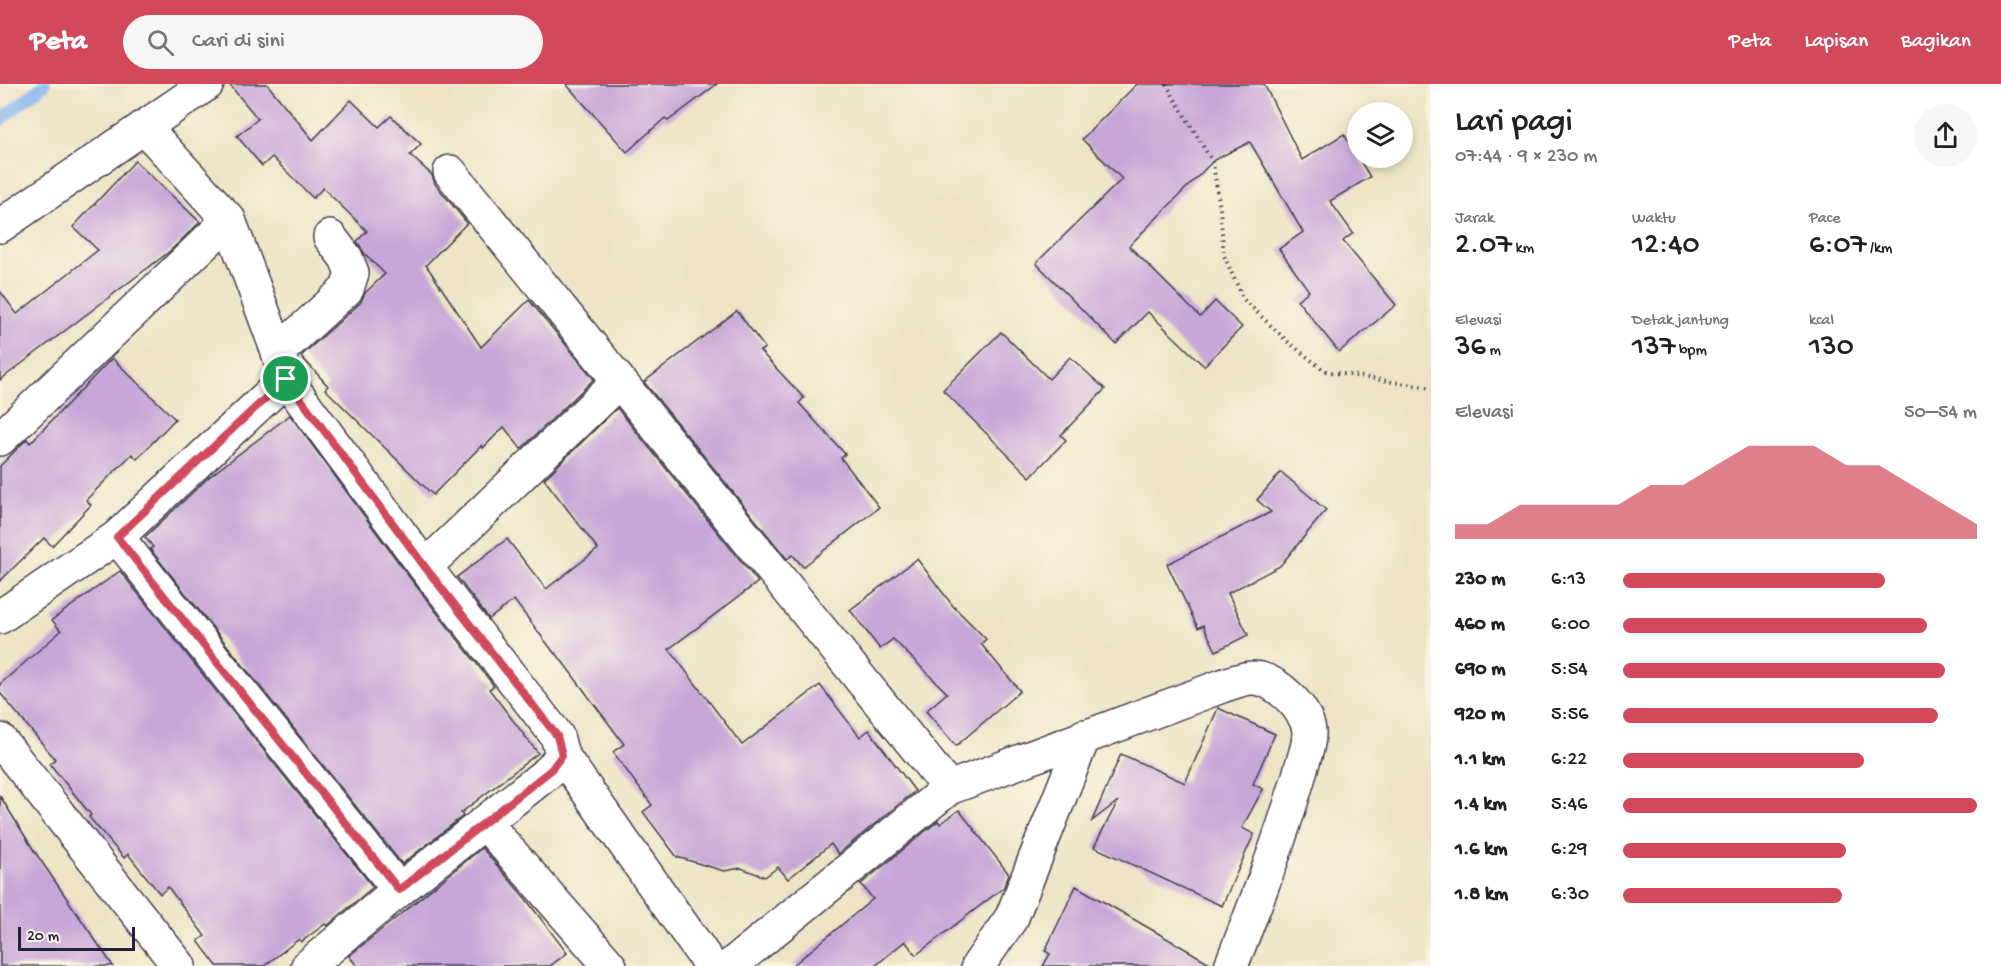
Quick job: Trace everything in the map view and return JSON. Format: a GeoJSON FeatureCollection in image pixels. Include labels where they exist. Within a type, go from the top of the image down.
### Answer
{"type":"FeatureCollection","features":[{"type":"Feature","properties":{"kind":"street"},"geometry":{"type":"LineString","coordinates":[[0,226],[207,84]]}},
{"type":"Feature","properties":{"kind":"street"},"geometry":{"type":"LineString","coordinates":[[144,127],[229,220],[282,365],[425,567],[557,736],[562,755],[711,966]]}},
{"type":"Feature","properties":{"kind":"street"},"geometry":{"type":"LineString","coordinates":[[450,172],[949,788]]}},
{"type":"Feature","properties":{"kind":"street"},"geometry":{"type":"LineString","coordinates":[[0,439],[229,220]]}},
{"type":"Feature","properties":{"kind":"street"},"geometry":{"type":"LineString","coordinates":[[0,617],[117,537],[282,365],[347,289],[352,273],[346,258],[330,237]]}},
{"type":"Feature","properties":{"kind":"street"},"geometry":{"type":"LineString","coordinates":[[425,567],[618,382]]}},
{"type":"Feature","properties":{"kind":"street"},"geometry":{"type":"LineString","coordinates":[[117,537],[399,890]]}},
{"type":"Feature","properties":{"kind":"street"},"geometry":{"type":"LineString","coordinates":[[730,966],[949,788],[1084,736],[1222,686],[1252,678],[1265,680],[1281,689],[1297,705],[1309,730],[1293,796],[1266,879],[1231,966]]}},
{"type":"Feature","properties":{"kind":"street"},"geometry":{"type":"LineString","coordinates":[[978,966],[1012,916],[1084,736]]}},
{"type":"Feature","properties":{"kind":"street"},"geometry":{"type":"LineString","coordinates":[[0,740],[179,966]]}},
{"type":"Feature","properties":{"kind":"street"},"geometry":{"type":"LineString","coordinates":[[316,964],[399,890],[551,770],[562,755]]}},
{"type":"Feature","properties":{"kind":"street"},"geometry":{"type":"LineString","coordinates":[[485,823],[610,966]]}},
{"type":"Feature","properties":{"kind":"path"},"geometry":{"type":"LineString","coordinates":[[1166,84],[1213,163],[1224,256],[1244,300],[1287,341],[1325,371],[1431,388]]}},
{"type":"Feature","properties":{"kind":"building"},"geometry":{"type":"Polygon","coordinates":[[[229,84],[267,84],[313,140],[351,100],[379,127],[391,116],[421,144],[410,155],[432,175],[435,184],[467,223],[426,265],[481,347],[529,300],[594,379],[521,449],[504,427],[483,448],[482,445],[433,495],[325,389],[328,386],[301,356],[360,303],[365,293],[385,274],[364,253],[357,241],[367,231],[323,188],[313,198],[272,157],[262,166],[237,136],[258,119],[229,84]]]}},
{"type":"Feature","properties":{"kind":"building"},"geometry":{"type":"Polygon","coordinates":[[[566,84],[717,84],[668,121],[665,118],[627,152],[566,84]]]}},
{"type":"Feature","properties":{"kind":"building"},"geometry":{"type":"Polygon","coordinates":[[[1137,84],[1264,84],[1302,160],[1344,134],[1347,139],[1347,168],[1365,168],[1370,177],[1330,201],[1353,233],[1343,241],[1396,305],[1339,352],[1297,300],[1309,291],[1279,249],[1303,232],[1250,142],[1214,160],[1129,246],[1200,317],[1215,301],[1242,327],[1204,366],[1148,312],[1116,344],[1036,263],[1122,179],[1082,139],[1137,84]]]}},
{"type":"Feature","properties":{"kind":"building"},"geometry":{"type":"Polygon","coordinates":[[[135,161],[200,222],[170,251],[0,380],[0,291],[17,314],[98,250],[73,227],[135,161]]]}},
{"type":"Feature","properties":{"kind":"building"},"geometry":{"type":"Polygon","coordinates":[[[737,311],[765,348],[760,351],[804,398],[799,403],[845,454],[841,458],[879,507],[803,567],[793,555],[787,559],[644,382],[737,311]]]}},
{"type":"Feature","properties":{"kind":"building"},"geometry":{"type":"Polygon","coordinates":[[[1001,332],[1049,379],[1070,357],[1105,389],[1061,435],[1066,440],[1030,477],[943,390],[1001,332]]]}},
{"type":"Feature","properties":{"kind":"building"},"geometry":{"type":"Polygon","coordinates":[[[112,358],[175,419],[137,459],[132,454],[86,500],[91,505],[52,546],[44,538],[0,581],[0,466],[27,439],[30,443],[112,358]]]}},
{"type":"Feature","properties":{"kind":"building"},"geometry":{"type":"Polygon","coordinates":[[[617,408],[758,582],[669,649],[742,745],[820,685],[860,737],[869,730],[915,791],[838,854],[831,844],[788,879],[778,867],[765,877],[741,868],[724,871],[677,857],[643,812],[652,805],[613,752],[624,744],[556,653],[514,600],[489,619],[457,577],[507,539],[546,589],[598,549],[544,479],[617,408]]]}},
{"type":"Feature","properties":{"kind":"building"},"geometry":{"type":"Polygon","coordinates":[[[290,415],[410,578],[494,686],[489,689],[538,753],[461,813],[463,816],[402,864],[150,549],[153,547],[145,537],[209,477],[290,415]]]}},
{"type":"Feature","properties":{"kind":"building"},"geometry":{"type":"Polygon","coordinates":[[[1281,472],[1326,510],[1280,566],[1228,593],[1248,635],[1216,651],[1203,625],[1198,628],[1167,564],[1271,512],[1257,500],[1281,472]]]}},
{"type":"Feature","properties":{"kind":"building"},"geometry":{"type":"Polygon","coordinates":[[[917,559],[953,606],[986,639],[981,644],[1020,691],[956,746],[926,711],[947,693],[893,639],[880,649],[850,610],[917,559]]]}},
{"type":"Feature","properties":{"kind":"building"},"geometry":{"type":"Polygon","coordinates":[[[120,571],[373,887],[327,926],[325,924],[301,942],[299,939],[264,966],[217,966],[198,941],[205,936],[168,887],[160,894],[128,854],[124,858],[89,817],[91,815],[50,764],[55,759],[0,693],[0,684],[61,631],[52,620],[120,571]]]}},
{"type":"Feature","properties":{"kind":"building"},"geometry":{"type":"Polygon","coordinates":[[[1218,708],[1275,734],[1253,784],[1263,789],[1242,828],[1254,834],[1222,906],[1094,847],[1118,801],[1092,821],[1121,754],[1185,783],[1218,708]]]}},
{"type":"Feature","properties":{"kind":"building"},"geometry":{"type":"Polygon","coordinates":[[[0,796],[33,849],[113,966],[0,966],[0,796]]]}},
{"type":"Feature","properties":{"kind":"building"},"geometry":{"type":"Polygon","coordinates":[[[959,810],[1009,874],[1003,888],[916,955],[905,941],[875,966],[792,966],[873,899],[861,884],[938,821],[940,824],[959,810]]]}},
{"type":"Feature","properties":{"kind":"building"},"geometry":{"type":"Polygon","coordinates":[[[482,848],[525,898],[567,953],[550,966],[357,966],[349,956],[482,848]]]}},
{"type":"Feature","properties":{"kind":"building"},"geometry":{"type":"Polygon","coordinates":[[[1076,886],[1213,966],[1043,966],[1050,954],[1045,951],[1076,886]]]}},
{"type":"Feature","properties":{"kind":"waterway"},"geometry":{"type":"LineString","coordinates":[[0,120],[45,84]]}},
{"type":"Feature","properties":{"kind":"route"},"geometry":{"type":"LineString","coordinates":[[286,379],[425,567],[557,736],[562,755],[551,770],[399,890],[117,537],[286,379]]}}]}
